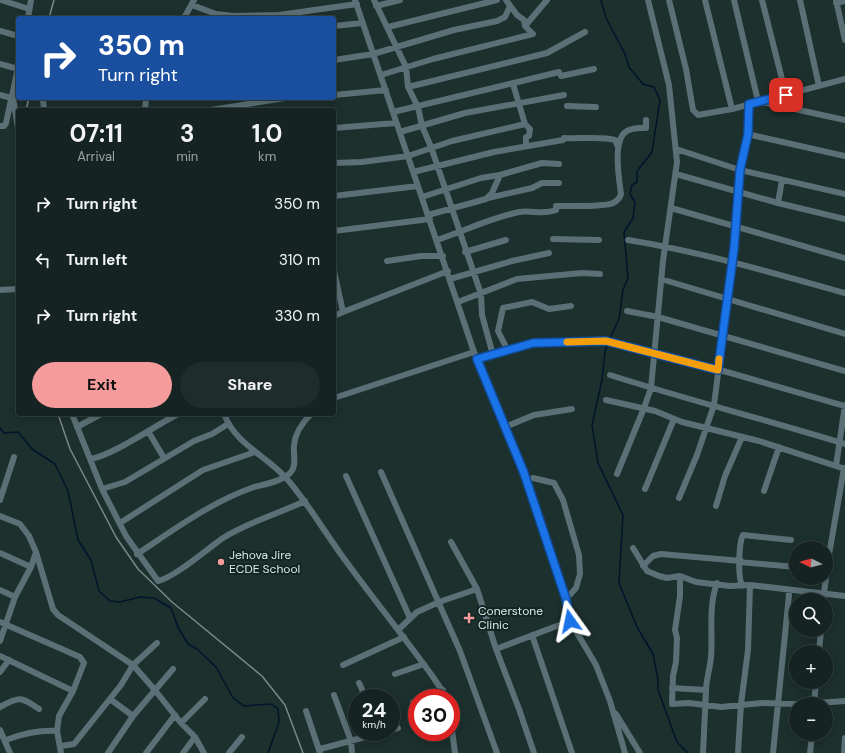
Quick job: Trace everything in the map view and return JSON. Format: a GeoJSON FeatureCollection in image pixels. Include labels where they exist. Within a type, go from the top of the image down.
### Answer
{"type":"FeatureCollection","features":[{"type":"Feature","properties":{"kind":"street"},"geometry":{"type":"LineString","coordinates":[[1,0],[29,8]]}},
{"type":"Feature","properties":{"kind":"street"},"geometry":{"type":"LineString","coordinates":[[28,16],[31,0]]}},
{"type":"Feature","properties":{"kind":"street"},"geometry":{"type":"LineString","coordinates":[[400,0],[375,3],[406,67],[408,87],[418,107],[422,126],[431,147],[465,252],[481,294],[482,315],[493,355]]}},
{"type":"Feature","properties":{"kind":"street"},"geometry":{"type":"LineString","coordinates":[[388,28],[497,0]]}},
{"type":"Feature","properties":{"kind":"street"},"geometry":{"type":"LineString","coordinates":[[381,75],[433,58],[533,34],[525,26],[524,20],[506,0]]}},
{"type":"Feature","properties":{"kind":"street"},"geometry":{"type":"LineString","coordinates":[[525,26],[547,0]]}},
{"type":"Feature","properties":{"kind":"street"},"geometry":{"type":"LineString","coordinates":[[617,474],[644,408],[650,388],[655,353],[665,246],[676,174],[676,149],[669,85],[648,0]]}},
{"type":"Feature","properties":{"kind":"street"},"geometry":{"type":"LineString","coordinates":[[669,0],[686,68],[694,113],[700,115],[732,109],[758,101],[845,80]]}},
{"type":"Feature","properties":{"kind":"street"},"geometry":{"type":"LineString","coordinates":[[705,0],[732,109]]}},
{"type":"Feature","properties":{"kind":"street"},"geometry":{"type":"LineString","coordinates":[[734,0],[758,101]]}},
{"type":"Feature","properties":{"kind":"street"},"geometry":{"type":"LineString","coordinates":[[762,0],[786,95]]}},
{"type":"Feature","properties":{"kind":"street"},"geometry":{"type":"LineString","coordinates":[[800,0],[819,86]]}},
{"type":"Feature","properties":{"kind":"street"},"geometry":{"type":"LineString","coordinates":[[845,1],[836,1],[845,38]]}},
{"type":"Feature","properties":{"kind":"street"},"geometry":{"type":"LineString","coordinates":[[185,16],[193,3],[216,14],[234,16],[279,15],[356,2],[396,123],[443,256],[474,352],[524,473],[566,599],[570,621],[594,661],[611,706],[625,753]]}},
{"type":"Feature","properties":{"kind":"street"},"geometry":{"type":"LineString","coordinates":[[336,60],[374,54],[454,30],[500,20],[505,17],[510,6]]}},
{"type":"Feature","properties":{"kind":"street"},"geometry":{"type":"LineString","coordinates":[[336,26],[362,23]]}},
{"type":"Feature","properties":{"kind":"street"},"geometry":{"type":"LineString","coordinates":[[0,31],[16,35]]}},
{"type":"Feature","properties":{"kind":"street"},"geometry":{"type":"LineString","coordinates":[[408,87],[548,53],[584,32]]}},
{"type":"Feature","properties":{"kind":"street"},"geometry":{"type":"LineString","coordinates":[[0,64],[16,68]]}},
{"type":"Feature","properties":{"kind":"street"},"geometry":{"type":"LineString","coordinates":[[393,112],[418,107],[454,96],[594,68]]}},
{"type":"Feature","properties":{"kind":"street"},"geometry":{"type":"LineString","coordinates":[[0,126],[4,126],[6,123],[16,77]]}},
{"type":"Feature","properties":{"kind":"street"},"geometry":{"type":"LineString","coordinates":[[513,84],[526,124],[530,129],[529,136],[526,137],[526,146]]}},
{"type":"Feature","properties":{"kind":"street"},"geometry":{"type":"LineString","coordinates":[[336,95],[386,90]]}},
{"type":"Feature","properties":{"kind":"street"},"geometry":{"type":"LineString","coordinates":[[0,95],[12,96]]}},
{"type":"Feature","properties":{"kind":"street"},"geometry":{"type":"LineString","coordinates":[[400,132],[465,113],[564,95]]}},
{"type":"Feature","properties":{"kind":"street"},"geometry":{"type":"LineString","coordinates":[[12,96],[16,117]]}},
{"type":"Feature","properties":{"kind":"street"},"geometry":{"type":"LineString","coordinates":[[224,108],[274,100]]}},
{"type":"Feature","properties":{"kind":"street"},"geometry":{"type":"LineString","coordinates":[[758,101],[845,120]]}},
{"type":"Feature","properties":{"kind":"street"},"geometry":{"type":"LineString","coordinates":[[679,498],[707,428],[714,405],[736,228],[740,170],[748,134],[749,104]]}},
{"type":"Feature","properties":{"kind":"street"},"geometry":{"type":"LineString","coordinates":[[567,106],[596,107]]}},
{"type":"Feature","properties":{"kind":"street"},"geometry":{"type":"LineString","coordinates":[[618,147],[626,131],[634,128],[646,128],[646,120]]}},
{"type":"Feature","properties":{"kind":"street"},"geometry":{"type":"LineString","coordinates":[[336,128],[396,123]]}},
{"type":"Feature","properties":{"kind":"street"},"geometry":{"type":"LineString","coordinates":[[336,163],[362,162],[408,156],[431,147],[526,124]]}},
{"type":"Feature","properties":{"kind":"street"},"geometry":{"type":"LineString","coordinates":[[748,134],[845,156]]}},
{"type":"Feature","properties":{"kind":"street"},"geometry":{"type":"LineString","coordinates":[[413,172],[563,139],[596,139],[607,137],[615,140],[618,147],[619,153],[617,161],[621,194],[618,200],[613,203],[556,208],[549,212],[519,212],[437,240]]}},
{"type":"Feature","properties":{"kind":"street"},"geometry":{"type":"LineString","coordinates":[[676,149],[740,170],[845,194]]}},
{"type":"Feature","properties":{"kind":"street"},"geometry":{"type":"LineString","coordinates":[[422,197],[481,178],[500,175],[542,163],[559,164]]}},
{"type":"Feature","properties":{"kind":"street"},"geometry":{"type":"LineString","coordinates":[[676,174],[739,193],[845,219]]}},
{"type":"Feature","properties":{"kind":"street"},"geometry":{"type":"LineString","coordinates":[[486,199],[492,193],[500,175]]}},
{"type":"Feature","properties":{"kind":"street"},"geometry":{"type":"LineString","coordinates":[[778,203],[782,180]]}},
{"type":"Feature","properties":{"kind":"street"},"geometry":{"type":"LineString","coordinates":[[336,231],[429,217],[486,199],[532,188],[542,183],[559,183]]}},
{"type":"Feature","properties":{"kind":"street"},"geometry":{"type":"LineString","coordinates":[[336,196],[418,186]]}},
{"type":"Feature","properties":{"kind":"street"},"geometry":{"type":"LineString","coordinates":[[671,208],[736,228],[845,258]]}},
{"type":"Feature","properties":{"kind":"street"},"geometry":{"type":"LineString","coordinates":[[553,239],[599,240]]}},
{"type":"Feature","properties":{"kind":"street"},"geometry":{"type":"LineString","coordinates":[[465,252],[506,240]]}},
{"type":"Feature","properties":{"kind":"street"},"geometry":{"type":"LineString","coordinates":[[628,240],[665,246],[732,262],[845,293]]}},
{"type":"Feature","properties":{"kind":"street"},"geometry":{"type":"LineString","coordinates":[[450,279],[512,261],[549,253]]}},
{"type":"Feature","properties":{"kind":"street"},"geometry":{"type":"LineString","coordinates":[[387,261],[421,256],[443,256]]}},
{"type":"Feature","properties":{"kind":"street"},"geometry":{"type":"LineString","coordinates":[[336,315],[448,271]]}},
{"type":"Feature","properties":{"kind":"street"},"geometry":{"type":"LineString","coordinates":[[458,302],[517,279],[563,274],[600,274]]}},
{"type":"Feature","properties":{"kind":"street"},"geometry":{"type":"LineString","coordinates":[[661,279],[845,334]]}},
{"type":"Feature","properties":{"kind":"street"},"geometry":{"type":"LineString","coordinates":[[0,290],[16,289]]}},
{"type":"Feature","properties":{"kind":"street"},"geometry":{"type":"LineString","coordinates":[[337,296],[343,312]]}},
{"type":"Feature","properties":{"kind":"street"},"geometry":{"type":"LineString","coordinates":[[508,351],[498,331],[503,308],[532,302],[549,309],[571,306]]}},
{"type":"Feature","properties":{"kind":"street"},"geometry":{"type":"LineString","coordinates":[[627,310],[658,317],[845,371]]}},
{"type":"Feature","properties":{"kind":"street"},"geometry":{"type":"LineString","coordinates":[[477,359],[533,343],[608,342],[718,370],[845,406],[842,443],[836,466]]}},
{"type":"Feature","properties":{"kind":"street"},"geometry":{"type":"LineString","coordinates":[[336,397],[474,352]]}},
{"type":"Feature","properties":{"kind":"street"},"geometry":{"type":"LineString","coordinates":[[610,375],[650,388],[714,405],[842,443]]}},
{"type":"Feature","properties":{"kind":"street"},"geometry":{"type":"LineString","coordinates":[[606,400],[655,411],[674,419],[778,447],[845,468],[831,541]]}},
{"type":"Feature","properties":{"kind":"street"},"geometry":{"type":"LineString","coordinates":[[505,427],[534,415],[572,409]]}},
{"type":"Feature","properties":{"kind":"street"},"geometry":{"type":"LineString","coordinates":[[73,416],[102,489],[137,554],[156,580],[161,580],[224,538],[246,526],[305,501]]}},
{"type":"Feature","properties":{"kind":"street"},"geometry":{"type":"LineString","coordinates":[[77,427],[96,416]]}},
{"type":"Feature","properties":{"kind":"street"},"geometry":{"type":"LineString","coordinates":[[90,458],[96,458],[113,451],[174,416]]}},
{"type":"Feature","properties":{"kind":"street"},"geometry":{"type":"LineString","coordinates":[[225,416],[228,424],[237,437],[285,477],[305,501],[340,554],[404,637],[441,689]]}},
{"type":"Feature","properties":{"kind":"street"},"geometry":{"type":"LineString","coordinates":[[137,554],[218,502],[285,477],[292,471],[294,466],[295,437],[299,428],[309,416]]}},
{"type":"Feature","properties":{"kind":"street"},"geometry":{"type":"LineString","coordinates":[[645,489],[674,419]]}},
{"type":"Feature","properties":{"kind":"street"},"geometry":{"type":"LineString","coordinates":[[102,489],[125,482],[194,441],[212,434],[228,424]]}},
{"type":"Feature","properties":{"kind":"street"},"geometry":{"type":"LineString","coordinates":[[148,431],[164,458]]}},
{"type":"Feature","properties":{"kind":"street"},"geometry":{"type":"LineString","coordinates":[[716,506],[725,476],[742,437]]}},
{"type":"Feature","properties":{"kind":"street"},"geometry":{"type":"LineString","coordinates":[[764,491],[778,447]]}},
{"type":"Feature","properties":{"kind":"street"},"geometry":{"type":"LineString","coordinates":[[120,523],[203,470],[254,452]]}},
{"type":"Feature","properties":{"kind":"street"},"geometry":{"type":"LineString","coordinates":[[0,500],[14,456]]}},
{"type":"Feature","properties":{"kind":"street"},"geometry":{"type":"LineString","coordinates":[[381,472],[460,651],[497,753]]}},
{"type":"Feature","properties":{"kind":"street"},"geometry":{"type":"LineString","coordinates":[[346,476],[410,618]]}},
{"type":"Feature","properties":{"kind":"street"},"geometry":{"type":"LineString","coordinates":[[533,478],[554,483],[563,500],[577,547],[580,574],[576,588],[566,599]]}},
{"type":"Feature","properties":{"kind":"street"},"geometry":{"type":"LineString","coordinates":[[0,516],[20,524],[29,536],[36,552],[53,609],[58,615],[133,665],[181,723],[195,737],[204,753]]}},
{"type":"Feature","properties":{"kind":"street"},"geometry":{"type":"LineString","coordinates":[[743,586],[740,581],[740,562],[743,535],[791,540]]}},
{"type":"Feature","properties":{"kind":"street"},"geometry":{"type":"LineString","coordinates":[[451,542],[477,589],[496,650],[520,709],[534,753]]}},
{"type":"Feature","properties":{"kind":"street"},"geometry":{"type":"LineString","coordinates":[[632,548],[643,566],[653,575],[667,578],[680,576],[696,582],[743,586],[750,585],[803,593]]}},
{"type":"Feature","properties":{"kind":"street"},"geometry":{"type":"LineString","coordinates":[[0,641],[15,597],[31,568],[36,552]]}},
{"type":"Feature","properties":{"kind":"street"},"geometry":{"type":"LineString","coordinates":[[0,553],[31,568]]}},
{"type":"Feature","properties":{"kind":"street"},"geometry":{"type":"LineString","coordinates":[[643,566],[653,556],[661,554],[789,567]]}},
{"type":"Feature","properties":{"kind":"street"},"geometry":{"type":"LineString","coordinates":[[680,576],[680,596],[675,630],[677,638],[676,662],[672,688],[673,704],[676,702],[721,706],[741,704],[789,704]]}},
{"type":"Feature","properties":{"kind":"street"},"geometry":{"type":"LineString","coordinates":[[703,753],[707,704],[706,690],[712,656],[712,616],[717,583]]}},
{"type":"Feature","properties":{"kind":"street"},"geometry":{"type":"LineString","coordinates":[[738,753],[741,704],[748,650],[750,585]]}},
{"type":"Feature","properties":{"kind":"street"},"geometry":{"type":"LineString","coordinates":[[398,630],[417,612],[439,602],[477,589]]}},
{"type":"Feature","properties":{"kind":"street"},"geometry":{"type":"LineString","coordinates":[[0,590],[15,597]]}},
{"type":"Feature","properties":{"kind":"street"},"geometry":{"type":"LineString","coordinates":[[773,753],[789,595],[788,590]]}},
{"type":"Feature","properties":{"kind":"street"},"geometry":{"type":"LineString","coordinates":[[833,597],[845,596]]}},
{"type":"Feature","properties":{"kind":"street"},"geometry":{"type":"LineString","coordinates":[[496,650],[570,621]]}},
{"type":"Feature","properties":{"kind":"street"},"geometry":{"type":"LineString","coordinates":[[0,622],[80,657],[84,663],[73,691],[59,716],[57,731],[61,750],[74,744],[110,699],[133,665],[157,643]]}},
{"type":"Feature","properties":{"kind":"street"},"geometry":{"type":"LineString","coordinates":[[532,635],[572,753]]}},
{"type":"Feature","properties":{"kind":"street"},"geometry":{"type":"LineString","coordinates":[[343,665],[404,637]]}},
{"type":"Feature","properties":{"kind":"street"},"geometry":{"type":"LineString","coordinates":[[0,656],[73,691]]}},
{"type":"Feature","properties":{"kind":"street"},"geometry":{"type":"LineString","coordinates":[[0,672],[9,660]]}},
{"type":"Feature","properties":{"kind":"street"},"geometry":{"type":"LineString","coordinates":[[395,674],[424,664]]}},
{"type":"Feature","properties":{"kind":"street"},"geometry":{"type":"LineString","coordinates":[[108,753],[133,716],[172,669]]}},
{"type":"Feature","properties":{"kind":"street"},"geometry":{"type":"LineString","coordinates":[[359,683],[362,689]]}},
{"type":"Feature","properties":{"kind":"street"},"geometry":{"type":"LineString","coordinates":[[672,688],[706,690]]}},
{"type":"Feature","properties":{"kind":"street"},"geometry":{"type":"LineString","coordinates":[[334,695],[348,733]]}},
{"type":"Feature","properties":{"kind":"street"},"geometry":{"type":"LineString","coordinates":[[0,707],[14,699],[21,698],[39,709]]}},
{"type":"Feature","properties":{"kind":"street"},"geometry":{"type":"LineString","coordinates":[[110,699],[133,716]]}},
{"type":"Feature","properties":{"kind":"street"},"geometry":{"type":"LineString","coordinates":[[181,723],[206,699]]}},
{"type":"Feature","properties":{"kind":"street"},"geometry":{"type":"LineString","coordinates":[[833,702],[845,701]]}},
{"type":"Feature","properties":{"kind":"street"},"geometry":{"type":"LineString","coordinates":[[611,706],[640,753]]}},
{"type":"Feature","properties":{"kind":"street"},"geometry":{"type":"LineString","coordinates":[[306,711],[320,751],[351,741],[352,753]]}},
{"type":"Feature","properties":{"kind":"street"},"geometry":{"type":"LineString","coordinates":[[146,753],[175,715]]}},
{"type":"Feature","properties":{"kind":"street"},"geometry":{"type":"LineString","coordinates":[[6,740],[19,735],[47,730],[57,731]]}},
{"type":"Feature","properties":{"kind":"street"},"geometry":{"type":"LineString","coordinates":[[0,731],[6,740],[10,753]]}},
{"type":"Feature","properties":{"kind":"street"},"geometry":{"type":"LineString","coordinates":[[182,753],[195,737]]}},
{"type":"Feature","properties":{"kind":"street"},"geometry":{"type":"LineString","coordinates":[[229,753],[242,737]]}},
{"type":"Feature","properties":{"kind":"street"},"geometry":{"type":"LineString","coordinates":[[844,753],[845,738]]}},
{"type":"Feature","properties":{"kind":"street"},"geometry":{"type":"LineString","coordinates":[[453,741],[455,753]]}},
{"type":"Feature","properties":{"kind":"street"},"geometry":{"type":"LineString","coordinates":[[810,753],[811,741]]}},
{"type":"Feature","properties":{"kind":"waterway"},"geometry":{"type":"LineString","coordinates":[[601,0],[606,18],[625,54],[629,67],[643,84],[654,87],[660,100],[652,152],[637,171],[637,182],[632,185],[630,194],[635,202],[633,218],[624,232],[628,278],[623,290],[619,319],[609,341]]}},
{"type":"Feature","properties":{"kind":"waterway"},"geometry":{"type":"LineString","coordinates":[[608,344],[605,351],[602,380],[592,425],[598,463],[623,515],[619,583],[637,627],[653,654],[658,680],[658,690],[677,742],[688,753]]}},
{"type":"Feature","properties":{"kind":"waterway"},"geometry":{"type":"LineString","coordinates":[[0,428],[4,433],[18,432],[32,449],[55,464],[68,491],[78,540],[91,560],[99,591],[110,601],[120,602],[140,597],[154,598],[171,608],[178,627],[188,644],[197,649],[216,667],[233,698],[244,706],[271,704],[278,709],[279,722],[268,753]]}},
{"type":"Feature","properties":{"kind":"railway"},"geometry":{"type":"LineString","coordinates":[[50,16],[54,0]]}},
{"type":"Feature","properties":{"kind":"railway"},"geometry":{"type":"LineString","coordinates":[[26,108],[28,100]]}},
{"type":"Feature","properties":{"kind":"railway"},"geometry":{"type":"LineString","coordinates":[[59,416],[70,449],[116,537],[138,569],[172,602],[262,676],[285,705],[303,753]]}},
{"type":"Feature","properties":{"kind":"slow traffic"},"geometry":{"type":"LineString","coordinates":[[567,342],[585,340],[606,341],[718,370],[719,359]]}},
{"type":"Feature","properties":{"kind":"place","name":"Jehova Jire ECDE School"},"geometry":{"type":"Point","coordinates":[221,562]}},
{"type":"Feature","properties":{"kind":"place","name":"Conerstone Clinic"},"geometry":{"type":"Point","coordinates":[469,618]}},
{"type":"Feature","properties":{"kind":"route"},"geometry":{"type":"LineString","coordinates":[[570,621],[566,599],[524,473],[477,359],[533,343],[585,340],[606,341],[718,370],[723,344],[722,335],[734,249],[740,170],[748,134],[749,104],[786,95]]}}]}
